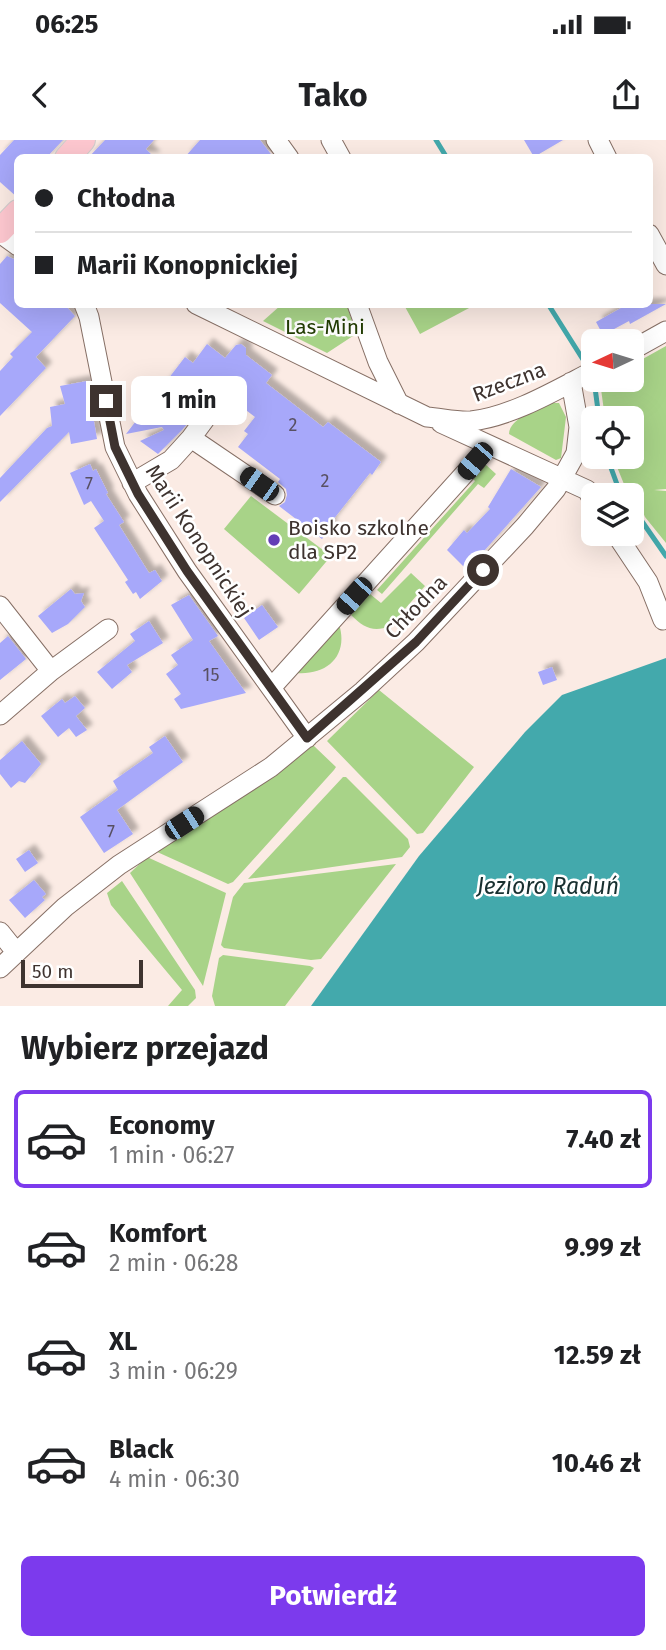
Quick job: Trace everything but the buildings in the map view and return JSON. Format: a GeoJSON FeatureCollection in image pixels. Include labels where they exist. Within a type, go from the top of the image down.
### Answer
{"type":"FeatureCollection","features":[{"type":"Feature","properties":{"kind":"main road"},"geometry":{"type":"LineString","coordinates":[[0,232],[14,216]]}},
{"type":"Feature","properties":{"kind":"street"},"geometry":{"type":"LineString","coordinates":[[0,232],[14,243]]}},
{"type":"Feature","properties":{"kind":"street"},"geometry":{"type":"LineString","coordinates":[[653,241],[666,265]]}},
{"type":"Feature","properties":{"kind":"street","name":"Marii Konopnickiej"},"geometry":{"type":"LineString","coordinates":[[85,308],[115,447],[132,483],[187,571],[307,738]]}},
{"type":"Feature","properties":{"kind":"street","name":"Rzeczna"},"geometry":{"type":"LineString","coordinates":[[204,308],[427,417],[467,421],[481,419],[506,412],[581,377]]}},
{"type":"Feature","properties":{"kind":"street"},"geometry":{"type":"LineString","coordinates":[[358,308],[378,362],[399,404]]}},
{"type":"Feature","properties":{"kind":"street"},"geometry":{"type":"LineString","coordinates":[[644,343],[666,331]]}},
{"type":"Feature","properties":{"kind":"street"},"geometry":{"type":"LineString","coordinates":[[354,382],[374,382],[379,372],[378,362]]}},
{"type":"Feature","properties":{"kind":"street","name":"Chłodna"},"geometry":{"type":"LineString","coordinates":[[307,738],[416,642],[525,527],[556,489],[576,453],[582,392]]}},
{"type":"Feature","properties":{"kind":"street"},"geometry":{"type":"LineString","coordinates":[[427,417],[581,488]]}},
{"type":"Feature","properties":{"kind":"street"},"geometry":{"type":"LineString","coordinates":[[132,483],[171,460],[205,419]]}},
{"type":"Feature","properties":{"kind":"street"},"geometry":{"type":"LineString","coordinates":[[191,438],[275,495]]}},
{"type":"Feature","properties":{"kind":"street"},"geometry":{"type":"LineString","coordinates":[[271,688],[475,461]]}},
{"type":"Feature","properties":{"kind":"street"},"geometry":{"type":"LineString","coordinates":[[624,546],[648,582],[663,620]]}},
{"type":"Feature","properties":{"kind":"street"},"geometry":{"type":"LineString","coordinates":[[0,606],[51,671]]}},
{"type":"Feature","properties":{"kind":"street"},"geometry":{"type":"LineString","coordinates":[[0,715],[51,671],[108,629]]}},
{"type":"Feature","properties":{"kind":"street"},"geometry":{"type":"LineString","coordinates":[[0,968],[65,907],[119,865],[271,767],[307,738]]}},
{"type":"Feature","properties":{"kind":"street"},"geometry":{"type":"LineString","coordinates":[[0,932],[16,952]]}},
{"type":"Feature","properties":{"kind":"green space","name":"Las-Mini"},"geometry":{"type":"Polygon","coordinates":[[[278,308],[348,308],[356,334],[327,353],[263,321],[278,308]]]}},
{"type":"Feature","properties":{"kind":"green space"},"geometry":{"type":"Polygon","coordinates":[[[406,308],[469,308],[420,334],[406,308]]]}},
{"type":"Feature","properties":{"kind":"green space"},"geometry":{"type":"Polygon","coordinates":[[[666,346],[666,489],[654,490],[666,491],[666,543],[645,517],[644,483],[624,483],[618,469],[644,469],[644,406],[603,406],[601,392],[644,392],[644,358],[666,346]]]}},
{"type":"Feature","properties":{"kind":"green space"},"geometry":{"type":"Polygon","coordinates":[[[552,403],[559,403],[566,417],[561,458],[556,460],[509,434],[519,419],[552,403]]]}},
{"type":"Feature","properties":{"kind":"green space"},"geometry":{"type":"Polygon","coordinates":[[[484,463],[496,474],[484,488],[478,484],[382,594],[377,590],[475,481],[471,477],[484,463]]]}},
{"type":"Feature","properties":{"kind":"green space","name":"Boisko szkolne dla SP2"},"geometry":{"type":"Polygon","coordinates":[[[251,496],[331,556],[299,594],[224,529],[251,496]]]}},
{"type":"Feature","properties":{"kind":"green space"},"geometry":{"type":"Polygon","coordinates":[[[411,573],[425,586],[390,626],[369,628],[351,615],[370,594],[381,603],[411,573]]]}},
{"type":"Feature","properties":{"kind":"green space"},"geometry":{"type":"Polygon","coordinates":[[[339,624],[341,646],[333,662],[317,671],[295,673],[339,624]]]}},
{"type":"Feature","properties":{"kind":"green space"},"geometry":{"type":"Polygon","coordinates":[[[379,690],[474,767],[423,833],[417,834],[327,741],[379,690]]]}},
{"type":"Feature","properties":{"kind":"green space"},"geometry":{"type":"Polygon","coordinates":[[[314,746],[336,767],[233,882],[228,884],[155,851],[307,747],[314,746]]]}},
{"type":"Feature","properties":{"kind":"green space"},"geometry":{"type":"Polygon","coordinates":[[[343,777],[408,839],[410,847],[402,857],[248,879],[343,777]]]}},
{"type":"Feature","properties":{"kind":"green space"},"geometry":{"type":"Polygon","coordinates":[[[147,857],[226,893],[203,986],[130,873],[147,857]]]}},
{"type":"Feature","properties":{"kind":"green space"},"geometry":{"type":"Polygon","coordinates":[[[396,864],[321,959],[311,960],[224,948],[221,945],[233,897],[244,883],[396,864]]]}},
{"type":"Feature","properties":{"kind":"green space"},"geometry":{"type":"Polygon","coordinates":[[[122,881],[195,990],[196,998],[188,1006],[168,1006],[182,990],[111,905],[107,893],[122,881]]]}},
{"type":"Feature","properties":{"kind":"green space"},"geometry":{"type":"Polygon","coordinates":[[[223,955],[314,968],[285,1006],[215,1006],[212,996],[219,958],[223,955]]]}},
{"type":"Feature","properties":{"kind":"water","name":"Jezioro Raduń"},"geometry":{"type":"Polygon","coordinates":[[[666,658],[666,1006],[311,1006],[419,856],[525,732],[562,695],[666,658]]]}},
{"type":"Feature","properties":{"kind":"waterway"},"geometry":{"type":"LineString","coordinates":[[436,140],[445,154]]}},
{"type":"Feature","properties":{"kind":"waterway"},"geometry":{"type":"LineString","coordinates":[[551,308],[581,356]]}},
{"type":"Feature","properties":{"kind":"waterway"},"geometry":{"type":"LineString","coordinates":[[596,392],[597,406]]}},
{"type":"Feature","properties":{"kind":"waterway"},"geometry":{"type":"LineString","coordinates":[[611,469],[617,483]]}},
{"type":"Feature","properties":{"kind":"waterway"},"geometry":{"type":"LineString","coordinates":[[644,524],[666,556]]}},
{"type":"Feature","properties":{"kind":"place","name":"Boisko szkolne dla SP2"},"geometry":{"type":"Point","coordinates":[274,540]}},
{"type":"Feature","properties":{"kind":"route"},"geometry":{"type":"LineString","coordinates":[[106,401],[115,447],[138,494],[187,571],[307,738],[416,642],[483,570]]}}]}
